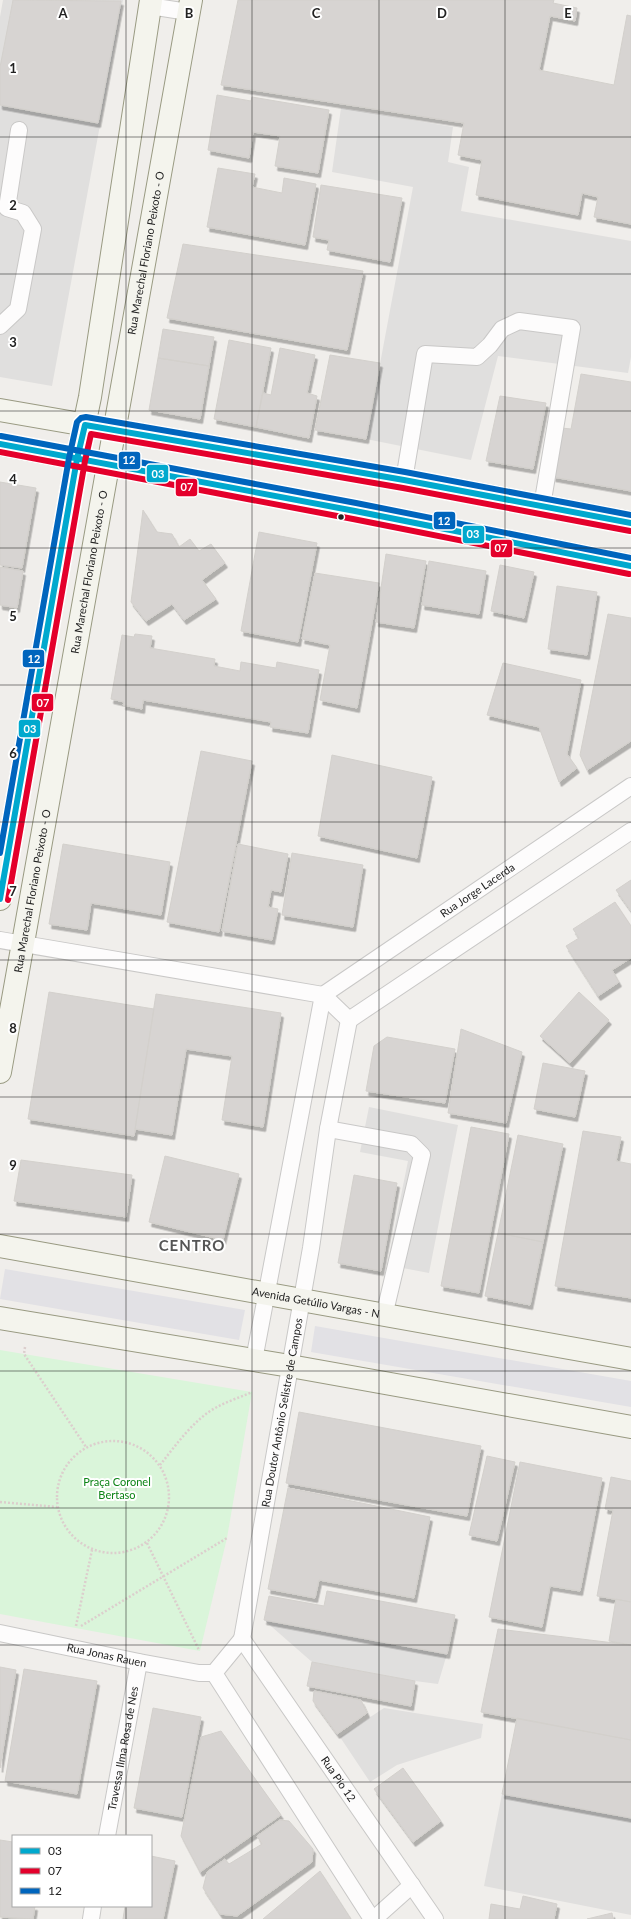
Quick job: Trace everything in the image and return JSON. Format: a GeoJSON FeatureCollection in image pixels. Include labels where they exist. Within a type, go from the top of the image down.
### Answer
{"type":"FeatureCollection","features":[{"type":"Feature","properties":{"kind":"street"},"geometry":{"type":"LineString","coordinates":[[0,899],[77,459],[85,425],[150,3]]}},
{"type":"Feature","properties":{"kind":"street","name":"Rua Marechal Floriano Peixoto - O"},"geometry":{"type":"LineString","coordinates":[[0,1072],[190,6]]}},
{"type":"Feature","properties":{"kind":"street"},"geometry":{"type":"LineString","coordinates":[[0,410],[404,480],[631,523]]}},
{"type":"Feature","properties":{"kind":"street"},"geometry":{"type":"LineString","coordinates":[[0,444],[631,566]]}},
{"type":"Feature","properties":{"kind":"street","name":"Avenida Getúlio Vargas - N"},"geometry":{"type":"LineString","coordinates":[[0,1246],[266,1295],[631,1359]]}},
{"type":"Feature","properties":{"kind":"street"},"geometry":{"type":"LineString","coordinates":[[0,1318],[290,1366],[631,1427]]}},
{"type":"Feature","properties":{"kind":"lane"},"geometry":{"type":"LineString","coordinates":[[150,3],[190,6]]}},
{"type":"Feature","properties":{"kind":"lane"},"geometry":{"type":"LineString","coordinates":[[0,326],[18,308],[33,229],[23,213],[7,208],[19,130]]}},
{"type":"Feature","properties":{"kind":"lane"},"geometry":{"type":"LineString","coordinates":[[404,480],[424,354],[477,357],[490,345],[502,329],[519,321],[572,328],[542,506]]}},
{"type":"Feature","properties":{"kind":"lane","name":"Rua Jorge Lacerda"},"geometry":{"type":"LineString","coordinates":[[323,995],[631,786]]}},
{"type":"Feature","properties":{"kind":"lane"},"geometry":{"type":"LineString","coordinates":[[0,940],[323,995],[349,1020],[631,831]]}},
{"type":"Feature","properties":{"kind":"lane"},"geometry":{"type":"LineString","coordinates":[[254,1360],[323,995]]}},
{"type":"Feature","properties":{"kind":"lane","name":"Rua Doutor Antônio Selistre de Campos"},"geometry":{"type":"LineString","coordinates":[[242,1639],[302,1301],[328,1129],[349,1020]]}},
{"type":"Feature","properties":{"kind":"lane"},"geometry":{"type":"LineString","coordinates":[[328,1129],[411,1144],[422,1155],[384,1316]]}},
{"type":"Feature","properties":{"kind":"lane","name":"Rua Jonas Rauen"},"geometry":{"type":"LineString","coordinates":[[0,1633],[139,1662],[199,1673],[214,1673]]}},
{"type":"Feature","properties":{"kind":"lane"},"geometry":{"type":"LineString","coordinates":[[242,1639],[214,1673],[373,1919],[412,1885]]}},
{"type":"Feature","properties":{"kind":"lane","name":"Rua Pio 12"},"geometry":{"type":"LineString","coordinates":[[242,1639],[435,1919]]}},
{"type":"Feature","properties":{"kind":"lane","name":"Travessa Ilma Rosa de Nes"},"geometry":{"type":"LineString","coordinates":[[107,1835],[139,1662]]}},
{"type":"Feature","properties":{"kind":"lane"},"geometry":{"type":"LineString","coordinates":[[91,1919],[94,1907]]}},
{"type":"Feature","properties":{"kind":"path"},"geometry":{"type":"LineString","coordinates":[[28,1322],[24,1354],[86,1447]]}},
{"type":"Feature","properties":{"kind":"path"},"geometry":{"type":"LineString","coordinates":[[160,1465],[184,1437],[216,1407],[252,1392]]}},
{"type":"Feature","properties":{"kind":"path"},"geometry":{"type":"LineString","coordinates":[[118,1440],[134,1444],[149,1453],[160,1465],[169,1485],[170,1506],[162,1527],[147,1543],[130,1552],[110,1554],[92,1550],[75,1540],[63,1524],[57,1507],[57,1490],[62,1473],[72,1458],[86,1447],[102,1442],[118,1440]]}},
{"type":"Feature","properties":{"kind":"path"},"geometry":{"type":"LineString","coordinates":[[0,1502],[57,1507]]}},
{"type":"Feature","properties":{"kind":"path"},"geometry":{"type":"LineString","coordinates":[[92,1550],[75,1629],[227,1538]]}},
{"type":"Feature","properties":{"kind":"path"},"geometry":{"type":"LineString","coordinates":[[147,1543],[200,1651]]}},
{"type":"Feature","properties":{"kind":"green space","name":"Praça Coronel Bertaso"},"geometry":{"type":"Polygon","coordinates":[[[0,1350],[252,1392],[227,1538],[200,1651],[0,1614],[0,1350]]]}},
{"type":"Feature","properties":{"kind":"shaded area"},"geometry":{"type":"Polygon","coordinates":[[[3,0],[123,0],[52,386],[0,377],[0,17],[3,0]]]}},
{"type":"Feature","properties":{"kind":"shaded area"},"geometry":{"type":"Polygon","coordinates":[[[341,108],[453,127],[448,162],[469,167],[461,211],[631,241],[631,357],[628,373],[498,356],[471,460],[366,439],[413,187],[332,172],[341,108]]]}},
{"type":"Feature","properties":{"kind":"shaded area"},"geometry":{"type":"Polygon","coordinates":[[[369,1107],[458,1125],[429,1273],[387,1265],[408,1161],[360,1152],[369,1107]]]}},
{"type":"Feature","properties":{"kind":"shaded area"},"geometry":{"type":"Polygon","coordinates":[[[5,1269],[245,1310],[239,1340],[0,1299],[5,1269]]]}},
{"type":"Feature","properties":{"kind":"shaded area"},"geometry":{"type":"Polygon","coordinates":[[[315,1326],[631,1381],[631,1407],[311,1352],[315,1326]]]}},
{"type":"Feature","properties":{"kind":"shaded area"},"geometry":{"type":"Polygon","coordinates":[[[264,1620],[447,1654],[438,1684],[312,1662],[264,1620]]]}},
{"type":"Feature","properties":{"kind":"shaded area"},"geometry":{"type":"Polygon","coordinates":[[[384,1708],[483,1724],[481,1738],[397,1765],[370,1782],[340,1737],[384,1708]]]}},
{"type":"Feature","properties":{"kind":"shaded area"},"geometry":{"type":"Polygon","coordinates":[[[502,1794],[631,1818],[631,1915],[484,1886],[502,1794]]]}},
{"type":"Feature","properties":{"kind":"building"},"geometry":{"type":"Polygon","coordinates":[[[13,0],[121,1],[98,123],[0,105],[0,67],[13,0]]]}},
{"type":"Feature","properties":{"kind":"building"},"geometry":{"type":"Polygon","coordinates":[[[238,0],[554,0],[553,3],[577,8],[575,21],[550,16],[539,70],[614,85],[627,15],[631,16],[631,224],[594,217],[598,197],[582,193],[578,215],[476,195],[482,160],[458,155],[464,123],[221,85],[238,0]]]}},
{"type":"Feature","properties":{"kind":"building"},"geometry":{"type":"Polygon","coordinates":[[[217,95],[251,101],[252,97],[329,110],[318,173],[275,166],[280,136],[253,132],[249,158],[208,150],[217,95]]]}},
{"type":"Feature","properties":{"kind":"building"},"geometry":{"type":"Polygon","coordinates":[[[218,168],[255,174],[252,187],[282,193],[284,178],[316,184],[305,245],[207,227],[218,168]]]}},
{"type":"Feature","properties":{"kind":"building"},"geometry":{"type":"Polygon","coordinates":[[[321,185],[402,198],[390,262],[327,250],[329,240],[313,237],[321,185]]]}},
{"type":"Feature","properties":{"kind":"building"},"geometry":{"type":"Polygon","coordinates":[[[183,244],[363,271],[347,350],[167,318],[183,244]]]}},
{"type":"Feature","properties":{"kind":"building"},"geometry":{"type":"Polygon","coordinates":[[[163,329],[214,337],[209,366],[158,358],[163,329]]]}},
{"type":"Feature","properties":{"kind":"building"},"geometry":{"type":"Polygon","coordinates":[[[229,340],[271,348],[256,427],[214,419],[229,340]]]}},
{"type":"Feature","properties":{"kind":"building"},"geometry":{"type":"Polygon","coordinates":[[[280,348],[315,355],[307,393],[317,396],[309,438],[256,427],[263,393],[271,395],[280,348]]]}},
{"type":"Feature","properties":{"kind":"building"},"geometry":{"type":"Polygon","coordinates":[[[330,355],[380,363],[366,439],[315,430],[330,355]]]}},
{"type":"Feature","properties":{"kind":"building"},"geometry":{"type":"Polygon","coordinates":[[[158,358],[209,366],[200,419],[149,410],[158,358]]]}},
{"type":"Feature","properties":{"kind":"building"},"geometry":{"type":"Polygon","coordinates":[[[581,374],[631,382],[631,491],[553,477],[562,428],[571,429],[581,374]]]}},
{"type":"Feature","properties":{"kind":"building"},"geometry":{"type":"Polygon","coordinates":[[[500,396],[546,403],[533,469],[486,461],[500,396]]]}},
{"type":"Feature","properties":{"kind":"building"},"geometry":{"type":"Polygon","coordinates":[[[0,482],[36,488],[22,568],[0,565],[0,482]]]}},
{"type":"Feature","properties":{"kind":"building"},"geometry":{"type":"Polygon","coordinates":[[[143,510],[157,532],[172,534],[179,547],[190,539],[199,551],[211,544],[225,563],[202,580],[216,599],[184,620],[172,604],[146,621],[131,602],[143,510]]]}},
{"type":"Feature","properties":{"kind":"building"},"geometry":{"type":"Polygon","coordinates":[[[259,532],[317,543],[298,642],[241,631],[259,532]]]}},
{"type":"Feature","properties":{"kind":"building"},"geometry":{"type":"Polygon","coordinates":[[[386,554],[426,561],[414,628],[376,622],[386,554]]]}},
{"type":"Feature","properties":{"kind":"building"},"geometry":{"type":"Polygon","coordinates":[[[429,561],[486,571],[479,614],[422,605],[429,561]]]}},
{"type":"Feature","properties":{"kind":"building"},"geometry":{"type":"Polygon","coordinates":[[[500,565],[534,572],[524,618],[491,611],[500,565]]]}},
{"type":"Feature","properties":{"kind":"building"},"geometry":{"type":"Polygon","coordinates":[[[0,567],[23,571],[17,608],[0,605],[0,567]]]}},
{"type":"Feature","properties":{"kind":"building"},"geometry":{"type":"Polygon","coordinates":[[[315,573],[379,583],[357,708],[320,700],[330,645],[302,639],[315,573]]]}},
{"type":"Feature","properties":{"kind":"building"},"geometry":{"type":"Polygon","coordinates":[[[557,586],[597,592],[587,655],[548,649],[557,586]]]}},
{"type":"Feature","properties":{"kind":"building"},"geometry":{"type":"Polygon","coordinates":[[[608,614],[631,618],[631,741],[587,770],[580,755],[608,614]]]}},
{"type":"Feature","properties":{"kind":"building"},"geometry":{"type":"Polygon","coordinates":[[[135,634],[152,636],[150,648],[215,659],[214,666],[240,671],[241,662],[276,668],[277,662],[319,670],[308,733],[270,727],[271,722],[143,700],[142,709],[123,705],[124,702],[111,699],[122,635],[134,637],[135,634]]]}},
{"type":"Feature","properties":{"kind":"building"},"geometry":{"type":"Polygon","coordinates":[[[503,663],[581,680],[567,754],[577,768],[559,782],[539,727],[487,715],[503,663]]]}},
{"type":"Feature","properties":{"kind":"building"},"geometry":{"type":"Polygon","coordinates":[[[201,751],[252,761],[219,932],[167,922],[201,751]]]}},
{"type":"Feature","properties":{"kind":"building"},"geometry":{"type":"Polygon","coordinates":[[[332,755],[432,777],[417,858],[318,836],[332,755]]]}},
{"type":"Feature","properties":{"kind":"building"},"geometry":{"type":"Polygon","coordinates":[[[63,844],[170,862],[161,915],[91,903],[87,930],[49,924],[63,844]]]}},
{"type":"Feature","properties":{"kind":"building"},"geometry":{"type":"Polygon","coordinates":[[[238,844],[288,854],[281,892],[271,890],[268,907],[278,909],[272,940],[222,931],[238,844]]]}},
{"type":"Feature","properties":{"kind":"building"},"geometry":{"type":"Polygon","coordinates":[[[292,853],[363,865],[353,927],[282,915],[292,853]]]}},
{"type":"Feature","properties":{"kind":"building"},"geometry":{"type":"Polygon","coordinates":[[[631,880],[631,911],[616,890],[631,880]]]}},
{"type":"Feature","properties":{"kind":"building"},"geometry":{"type":"Polygon","coordinates":[[[615,902],[631,926],[631,958],[612,970],[619,982],[598,996],[566,946],[579,938],[573,929],[615,902]]]}},
{"type":"Feature","properties":{"kind":"building"},"geometry":{"type":"Polygon","coordinates":[[[49,992],[154,1009],[134,1136],[28,1119],[49,992]]]}},
{"type":"Feature","properties":{"kind":"building"},"geometry":{"type":"Polygon","coordinates":[[[579,992],[609,1020],[570,1063],[540,1036],[579,992]]]}},
{"type":"Feature","properties":{"kind":"building"},"geometry":{"type":"Polygon","coordinates":[[[156,994],[281,1013],[263,1127],[222,1120],[232,1056],[186,1049],[172,1135],[135,1129],[156,994]]]}},
{"type":"Feature","properties":{"kind":"building"},"geometry":{"type":"Polygon","coordinates":[[[461,1029],[522,1052],[506,1123],[448,1113],[461,1029]]]}},
{"type":"Feature","properties":{"kind":"building"},"geometry":{"type":"Polygon","coordinates":[[[387,1037],[455,1049],[445,1103],[366,1091],[374,1046],[387,1037]]]}},
{"type":"Feature","properties":{"kind":"building"},"geometry":{"type":"Polygon","coordinates":[[[543,1063],[585,1071],[575,1117],[534,1109],[543,1063]]]}},
{"type":"Feature","properties":{"kind":"building"},"geometry":{"type":"Polygon","coordinates":[[[471,1127],[509,1134],[479,1293],[441,1286],[471,1127]]]}},
{"type":"Feature","properties":{"kind":"building"},"geometry":{"type":"Polygon","coordinates":[[[583,1131],[621,1137],[616,1161],[631,1164],[631,1298],[555,1286],[583,1131]]]}},
{"type":"Feature","properties":{"kind":"building"},"geometry":{"type":"Polygon","coordinates":[[[518,1135],[563,1144],[543,1242],[498,1233],[518,1135]]]}},
{"type":"Feature","properties":{"kind":"building"},"geometry":{"type":"Polygon","coordinates":[[[165,1156],[239,1174],[223,1240],[149,1222],[165,1156]]]}},
{"type":"Feature","properties":{"kind":"building"},"geometry":{"type":"Polygon","coordinates":[[[21,1160],[132,1175],[126,1217],[14,1201],[21,1160]]]}},
{"type":"Feature","properties":{"kind":"building"},"geometry":{"type":"Polygon","coordinates":[[[354,1175],[397,1183],[381,1271],[338,1263],[354,1175]]]}},
{"type":"Feature","properties":{"kind":"building"},"geometry":{"type":"Polygon","coordinates":[[[498,1233],[543,1242],[530,1305],[485,1296],[498,1233]]]}},
{"type":"Feature","properties":{"kind":"building"},"geometry":{"type":"Polygon","coordinates":[[[299,1412],[481,1446],[467,1516],[286,1483],[299,1412]]]}},
{"type":"Feature","properties":{"kind":"building"},"geometry":{"type":"Polygon","coordinates":[[[487,1456],[515,1462],[497,1541],[469,1535],[487,1456]]]}},
{"type":"Feature","properties":{"kind":"building"},"geometry":{"type":"Polygon","coordinates":[[[520,1462],[602,1478],[580,1591],[550,1586],[542,1627],[489,1617],[520,1462]]]}},
{"type":"Feature","properties":{"kind":"building"},"geometry":{"type":"Polygon","coordinates":[[[611,1477],[631,1481],[631,1602],[597,1596],[613,1510],[605,1509],[611,1477]]]}},
{"type":"Feature","properties":{"kind":"building"},"geometry":{"type":"Polygon","coordinates":[[[288,1488],[430,1517],[414,1598],[319,1580],[315,1598],[268,1589],[288,1488]]]}},
{"type":"Feature","properties":{"kind":"building"},"geometry":{"type":"Polygon","coordinates":[[[327,1591],[455,1615],[447,1654],[264,1620],[269,1596],[324,1606],[327,1591]]]}},
{"type":"Feature","properties":{"kind":"building"},"geometry":{"type":"Polygon","coordinates":[[[616,1599],[631,1602],[631,1645],[609,1641],[616,1599]]]}},
{"type":"Feature","properties":{"kind":"building"},"geometry":{"type":"Polygon","coordinates":[[[498,1629],[631,1645],[631,1740],[481,1712],[498,1629]]]}},
{"type":"Feature","properties":{"kind":"building"},"geometry":{"type":"Polygon","coordinates":[[[312,1662],[415,1681],[411,1706],[307,1686],[312,1662]]]}},
{"type":"Feature","properties":{"kind":"building"},"geometry":{"type":"Polygon","coordinates":[[[0,1667],[16,1670],[0,1768],[0,1667]]]}},
{"type":"Feature","properties":{"kind":"building"},"geometry":{"type":"Polygon","coordinates":[[[24,1669],[97,1681],[77,1794],[5,1781],[24,1669]]]}},
{"type":"Feature","properties":{"kind":"building"},"geometry":{"type":"Polygon","coordinates":[[[314,1691],[361,1700],[367,1713],[337,1734],[313,1701],[314,1691]]]}},
{"type":"Feature","properties":{"kind":"building"},"geometry":{"type":"Polygon","coordinates":[[[153,1708],[201,1717],[182,1817],[134,1808],[153,1708]]]}},
{"type":"Feature","properties":{"kind":"building"},"geometry":{"type":"Polygon","coordinates":[[[517,1718],[631,1740],[631,1818],[502,1794],[517,1718]]]}},
{"type":"Feature","properties":{"kind":"building"},"geometry":{"type":"Polygon","coordinates":[[[221,1731],[281,1815],[200,1872],[181,1836],[201,1737],[221,1731]]]}},
{"type":"Feature","properties":{"kind":"building"},"geometry":{"type":"Polygon","coordinates":[[[403,1768],[441,1821],[413,1842],[374,1789],[403,1768]]]}},
{"type":"Feature","properties":{"kind":"building"},"geometry":{"type":"Polygon","coordinates":[[[280,1820],[289,1821],[313,1849],[312,1862],[237,1916],[220,1914],[203,1888],[207,1872],[225,1859],[229,1864],[262,1844],[257,1836],[280,1820]]]}},
{"type":"Feature","properties":{"kind":"building"},"geometry":{"type":"Polygon","coordinates":[[[0,1840],[12,1842],[12,1907],[35,1907],[33,1919],[0,1917],[0,1840]]]}},
{"type":"Feature","properties":{"kind":"building"},"geometry":{"type":"Polygon","coordinates":[[[152,1856],[175,1861],[163,1919],[123,1919],[125,1907],[152,1907],[152,1856]]]}},
{"type":"Feature","properties":{"kind":"building"},"geometry":{"type":"Polygon","coordinates":[[[320,1871],[351,1919],[263,1919],[320,1871]]]}},
{"type":"Feature","properties":{"kind":"building"},"geometry":{"type":"Polygon","coordinates":[[[523,1896],[557,1904],[554,1919],[489,1919],[491,1904],[520,1909],[523,1896]]]}},
{"type":"Feature","properties":{"kind":"building"},"geometry":{"type":"Polygon","coordinates":[[[612,1913],[613,1919],[587,1919],[612,1913]]]}},
{"type":"Feature","properties":{"kind":"transit line","name":"12"},"geometry":{"type":"LineString","coordinates":[[0,853],[69,458],[77,422],[81,418],[86,417],[405,472],[631,515]]}},
{"type":"Feature","properties":{"kind":"transit line","name":"03"},"geometry":{"type":"LineString","coordinates":[[0,899],[77,459],[85,425],[404,480],[631,523]]}},
{"type":"Feature","properties":{"kind":"transit line","name":"07"},"geometry":{"type":"LineString","coordinates":[[8,900],[91,434],[403,488],[630,531]]}},
{"type":"Feature","properties":{"kind":"transit line","name":"12"},"geometry":{"type":"LineString","coordinates":[[1,436],[356,503],[631,558]]}},
{"type":"Feature","properties":{"kind":"transit line","name":"03"},"geometry":{"type":"LineString","coordinates":[[0,444],[355,511],[631,566]]}},
{"type":"Feature","properties":{"kind":"transit line","name":"07"},"geometry":{"type":"LineString","coordinates":[[0,452],[353,519],[629,574]]}},
{"type":"Feature","properties":{"kind":"district","name":"CENTRO"},"geometry":{"type":"Point","coordinates":[192,1246]}}]}
